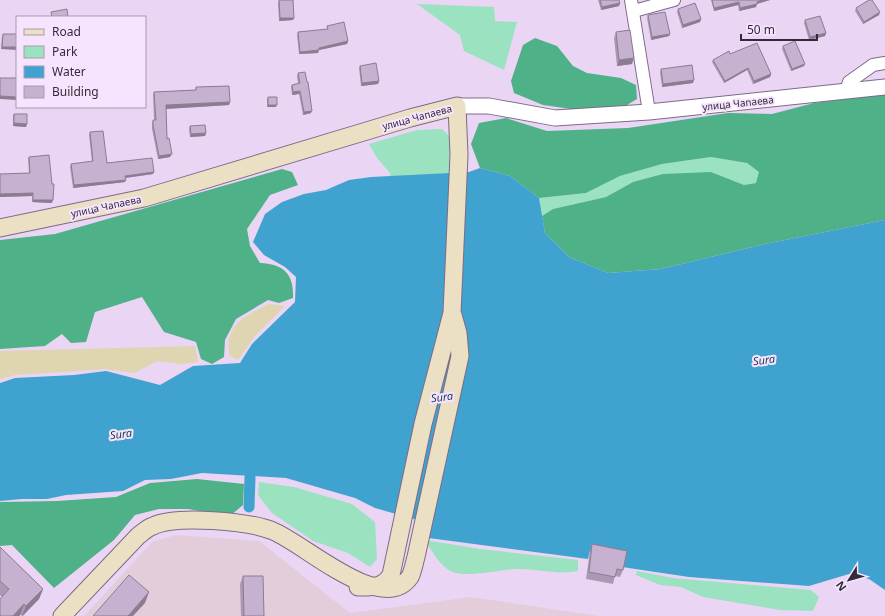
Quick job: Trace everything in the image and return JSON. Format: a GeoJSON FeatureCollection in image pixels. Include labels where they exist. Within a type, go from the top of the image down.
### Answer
{"type":"FeatureCollection","features":[{"type":"Feature","properties":{"kind":"main road"},"geometry":{"type":"LineString","coordinates":[[358,587],[375,587],[387,581],[391,575],[423,424],[452,313],[459,155],[457,106]]}},
{"type":"Feature","properties":{"kind":"main road","name":"улица Чапаева"},"geometry":{"type":"LineString","coordinates":[[0,228],[144,198],[405,119],[457,106]]}},
{"type":"Feature","properties":{"kind":"main road"},"geometry":{"type":"LineString","coordinates":[[62,616],[138,536],[152,526],[167,522],[216,521],[249,525],[269,530],[292,542],[358,587],[375,594],[395,592],[407,582],[411,576],[460,356],[458,333],[452,313]]}},
{"type":"Feature","properties":{"kind":"street"},"geometry":{"type":"LineString","coordinates":[[649,112],[633,6],[674,0]]}},
{"type":"Feature","properties":{"kind":"street"},"geometry":{"type":"LineString","coordinates":[[846,91],[849,82],[873,65],[885,63]]}},
{"type":"Feature","properties":{"kind":"street","name":"улица Чапаева"},"geometry":{"type":"LineString","coordinates":[[457,106],[489,106],[555,118],[649,112],[885,87]]}},
{"type":"Feature","properties":{"kind":"shaded area"},"geometry":{"type":"Polygon","coordinates":[[[176,535],[259,541],[350,613],[471,597],[599,616],[84,616],[152,542],[176,535]]]}},
{"type":"Feature","properties":{"kind":"green space"},"geometry":{"type":"Polygon","coordinates":[[[417,4],[494,7],[495,21],[517,22],[504,70],[464,51],[460,35],[417,4]]]}},
{"type":"Feature","properties":{"kind":"green space"},"geometry":{"type":"Polygon","coordinates":[[[535,38],[557,46],[573,66],[587,73],[621,78],[636,85],[637,99],[622,108],[592,112],[543,105],[514,93],[511,81],[523,45],[535,38]]]}},
{"type":"Feature","properties":{"kind":"green space"},"geometry":{"type":"Polygon","coordinates":[[[885,94],[885,220],[765,244],[661,269],[608,273],[569,257],[545,233],[542,216],[553,209],[606,197],[633,182],[663,174],[711,172],[744,185],[756,183],[759,172],[747,163],[711,157],[662,164],[620,176],[586,193],[539,198],[510,176],[480,168],[471,144],[479,123],[506,118],[547,131],[628,128],[728,113],[772,114],[814,103],[885,94]]]}},
{"type":"Feature","properties":{"kind":"green space"},"geometry":{"type":"Polygon","coordinates":[[[442,129],[451,138],[451,173],[390,177],[390,173],[377,158],[369,144],[417,130],[442,129]]]}},
{"type":"Feature","properties":{"kind":"green space"},"geometry":{"type":"Polygon","coordinates":[[[712,157],[747,163],[760,172],[885,220],[756,183],[744,185],[711,172],[633,182],[606,197],[553,209],[542,216],[539,198],[586,193],[620,176],[662,164],[712,157]]]}},
{"type":"Feature","properties":{"kind":"green space"},"geometry":{"type":"Polygon","coordinates":[[[282,169],[292,172],[298,185],[270,195],[247,229],[250,246],[260,263],[281,268],[286,272],[292,283],[293,298],[279,303],[268,300],[236,319],[225,340],[224,357],[212,364],[201,359],[196,342],[164,332],[142,297],[95,312],[86,342],[71,343],[62,334],[45,346],[0,349],[0,240],[55,234],[282,169]]]}},
{"type":"Feature","properties":{"kind":"green space"},"geometry":{"type":"Polygon","coordinates":[[[197,479],[244,484],[243,505],[230,516],[188,509],[159,509],[135,515],[114,540],[54,588],[12,545],[0,546],[0,502],[57,501],[116,497],[150,483],[197,479]]]}},
{"type":"Feature","properties":{"kind":"green space"},"geometry":{"type":"Polygon","coordinates":[[[259,482],[294,487],[352,504],[375,522],[377,559],[370,567],[348,553],[313,541],[272,513],[258,495],[259,482]]]}},
{"type":"Feature","properties":{"kind":"green space"},"geometry":{"type":"Polygon","coordinates":[[[425,540],[480,549],[578,560],[578,571],[554,572],[510,569],[476,574],[459,574],[448,570],[444,566],[425,540]]]}},
{"type":"Feature","properties":{"kind":"green space"},"geometry":{"type":"Polygon","coordinates":[[[637,571],[673,578],[811,590],[819,597],[813,611],[780,610],[703,597],[681,587],[660,585],[636,575],[637,571]]]}},
{"type":"Feature","properties":{"kind":"sand"},"geometry":{"type":"Polygon","coordinates":[[[269,304],[285,306],[254,337],[238,360],[229,355],[230,335],[238,322],[269,304]]]}},
{"type":"Feature","properties":{"kind":"sand"},"geometry":{"type":"Polygon","coordinates":[[[195,346],[198,362],[181,364],[158,361],[134,373],[106,369],[16,375],[0,379],[0,351],[195,346]]]}},
{"type":"Feature","properties":{"kind":"water","name":"Sura"},"geometry":{"type":"Polygon","coordinates":[[[480,168],[510,176],[539,198],[545,233],[569,257],[608,273],[661,269],[765,244],[885,220],[885,590],[869,579],[849,574],[809,586],[689,577],[622,567],[590,551],[588,559],[421,537],[424,522],[375,508],[355,498],[286,478],[202,473],[171,479],[145,480],[123,491],[66,495],[47,499],[0,501],[0,383],[15,378],[74,375],[106,371],[160,385],[193,366],[240,363],[252,344],[295,302],[296,277],[285,267],[264,255],[253,242],[265,214],[282,202],[304,194],[326,190],[349,180],[371,177],[469,172],[480,168]]]}},
{"type":"Feature","properties":{"kind":"building"},"geometry":{"type":"Polygon","coordinates":[[[279,0],[293,0],[294,18],[280,18],[279,0]]]}},
{"type":"Feature","properties":{"kind":"building"},"geometry":{"type":"Polygon","coordinates":[[[600,0],[619,0],[620,3],[602,7],[600,0]]]}},
{"type":"Feature","properties":{"kind":"building"},"geometry":{"type":"Polygon","coordinates":[[[712,0],[762,0],[757,2],[757,4],[740,8],[739,2],[714,8],[712,0]]]}},
{"type":"Feature","properties":{"kind":"building"},"geometry":{"type":"Polygon","coordinates":[[[869,0],[872,0],[880,12],[864,22],[856,8],[869,0]]]}},
{"type":"Feature","properties":{"kind":"building"},"geometry":{"type":"Polygon","coordinates":[[[695,3],[701,19],[683,25],[678,9],[695,3]]]}},
{"type":"Feature","properties":{"kind":"building"},"geometry":{"type":"Polygon","coordinates":[[[67,9],[68,16],[52,16],[51,12],[67,9]]]}},
{"type":"Feature","properties":{"kind":"building"},"geometry":{"type":"Polygon","coordinates":[[[665,12],[670,34],[652,37],[648,15],[665,12]]]}},
{"type":"Feature","properties":{"kind":"building"},"geometry":{"type":"Polygon","coordinates":[[[820,16],[826,33],[810,37],[805,20],[820,16]]]}},
{"type":"Feature","properties":{"kind":"building"},"geometry":{"type":"Polygon","coordinates":[[[344,22],[348,41],[319,48],[319,50],[300,52],[298,32],[328,29],[327,26],[344,22]]]}},
{"type":"Feature","properties":{"kind":"building"},"geometry":{"type":"Polygon","coordinates":[[[630,30],[634,58],[619,60],[616,32],[630,30]]]}},
{"type":"Feature","properties":{"kind":"building"},"geometry":{"type":"Polygon","coordinates":[[[3,34],[16,34],[16,47],[2,47],[3,34]]]}},
{"type":"Feature","properties":{"kind":"building"},"geometry":{"type":"Polygon","coordinates":[[[795,41],[805,64],[792,69],[783,46],[795,41]]]}},
{"type":"Feature","properties":{"kind":"building"},"geometry":{"type":"Polygon","coordinates":[[[757,43],[771,74],[754,81],[748,68],[725,81],[713,60],[729,51],[730,54],[757,43]]]}},
{"type":"Feature","properties":{"kind":"building"},"geometry":{"type":"Polygon","coordinates":[[[376,63],[379,81],[362,83],[360,66],[376,63]]]}},
{"type":"Feature","properties":{"kind":"building"},"geometry":{"type":"Polygon","coordinates":[[[692,65],[694,80],[663,84],[661,69],[692,65]]]}},
{"type":"Feature","properties":{"kind":"building"},"geometry":{"type":"Polygon","coordinates":[[[305,72],[312,111],[304,112],[300,91],[293,92],[292,85],[300,83],[298,73],[305,72]]]}},
{"type":"Feature","properties":{"kind":"building"},"geometry":{"type":"Polygon","coordinates":[[[0,78],[16,78],[16,97],[0,96],[0,78]]]}},
{"type":"Feature","properties":{"kind":"building"},"geometry":{"type":"Polygon","coordinates":[[[229,86],[230,102],[166,105],[167,139],[169,138],[172,154],[159,156],[153,125],[153,120],[156,120],[154,92],[196,90],[196,87],[229,86]]]}},
{"type":"Feature","properties":{"kind":"building"},"geometry":{"type":"Polygon","coordinates":[[[268,97],[277,97],[277,105],[268,105],[268,97]]]}},
{"type":"Feature","properties":{"kind":"building"},"geometry":{"type":"Polygon","coordinates":[[[14,114],[27,114],[27,124],[14,123],[14,114]]]}},
{"type":"Feature","properties":{"kind":"building"},"geometry":{"type":"Polygon","coordinates":[[[205,125],[206,133],[191,134],[190,126],[205,125]]]}},
{"type":"Feature","properties":{"kind":"building"},"geometry":{"type":"Polygon","coordinates":[[[103,131],[107,163],[152,158],[154,172],[125,176],[126,180],[74,185],[71,164],[93,161],[90,132],[103,131]]]}},
{"type":"Feature","properties":{"kind":"building"},"geometry":{"type":"Polygon","coordinates":[[[49,155],[52,184],[54,184],[53,200],[33,200],[33,193],[0,194],[0,174],[30,173],[29,157],[49,155]]]}},
{"type":"Feature","properties":{"kind":"building"},"geometry":{"type":"Polygon","coordinates":[[[592,544],[627,551],[623,570],[617,569],[615,577],[589,572],[592,544]]]}},
{"type":"Feature","properties":{"kind":"building"},"geometry":{"type":"Polygon","coordinates":[[[0,547],[43,589],[26,606],[24,604],[13,616],[0,616],[0,599],[9,589],[0,581],[0,547]]]}},
{"type":"Feature","properties":{"kind":"building"},"geometry":{"type":"Polygon","coordinates":[[[129,575],[149,592],[128,616],[93,616],[129,575]]]}},
{"type":"Feature","properties":{"kind":"building"},"geometry":{"type":"Polygon","coordinates":[[[243,576],[263,576],[264,616],[244,616],[243,576]]]}},
{"type":"Feature","properties":{"kind":"waterway"},"geometry":{"type":"LineString","coordinates":[[249,507],[250,477]]}}]}
